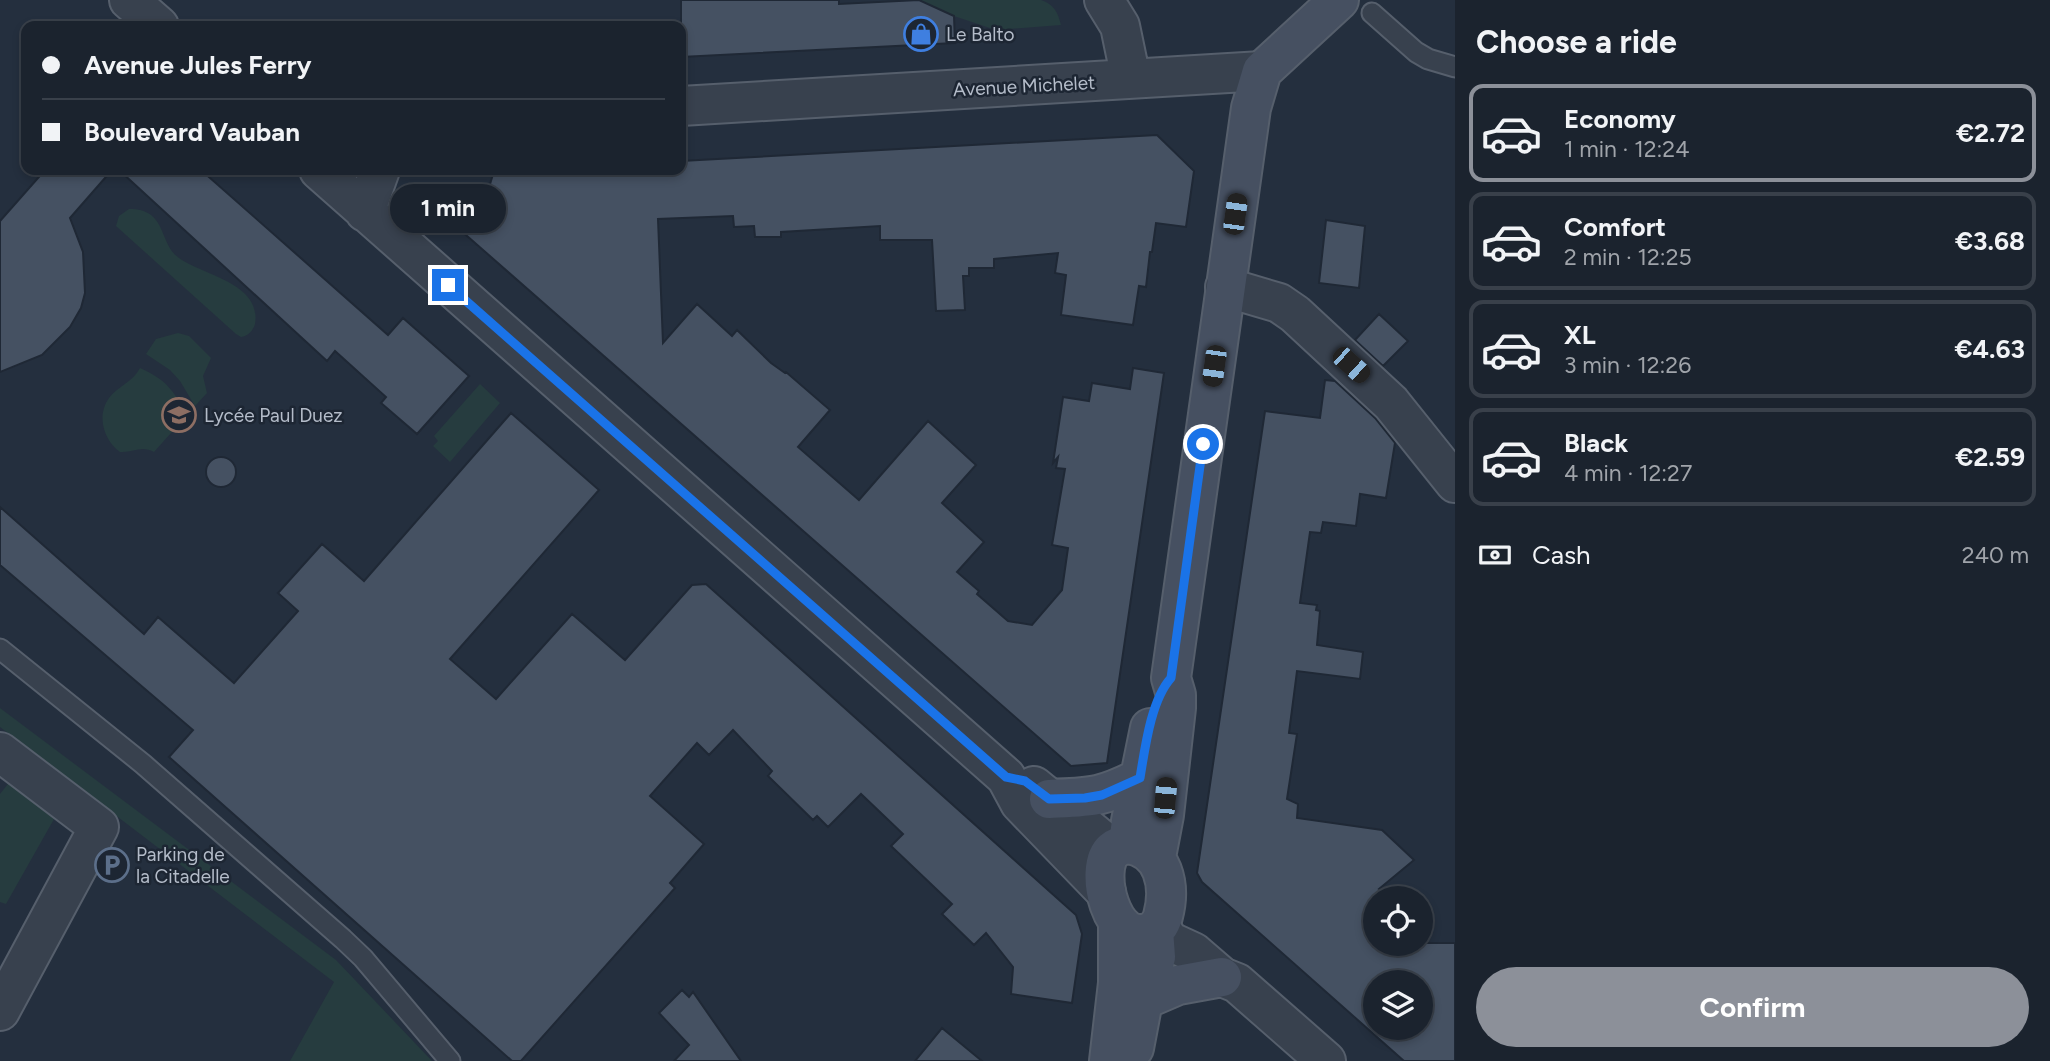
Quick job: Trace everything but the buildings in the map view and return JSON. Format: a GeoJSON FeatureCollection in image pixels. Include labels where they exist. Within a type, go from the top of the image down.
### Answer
{"type":"FeatureCollection","features":[{"type":"Feature","properties":{"kind":"main road"},"geometry":{"type":"LineString","coordinates":[[1110,1061],[1118,983],[1137,889],[1164,815],[1176,708],[1176,695],[1171,678],[1224,288],[1257,81],[1262,71],[1294,41],[1356,6]]}},
{"type":"Feature","properties":{"kind":"main road"},"geometry":{"type":"LineString","coordinates":[[1132,1061],[1143,1000],[1156,957],[1137,889],[1131,821],[1156,705],[1164,685],[1171,678]]}},
{"type":"Feature","properties":{"kind":"main road"},"geometry":{"type":"LineString","coordinates":[[1049,799],[1102,795],[1140,778]]}},
{"type":"Feature","properties":{"kind":"main road"},"geometry":{"type":"LineString","coordinates":[[1143,1000],[1178,985],[1230,980]]}},
{"type":"Feature","properties":{"kind":"street"},"geometry":{"type":"LineString","coordinates":[[129,0],[153,21]]}},
{"type":"Feature","properties":{"kind":"street"},"geometry":{"type":"LineString","coordinates":[[1104,0],[1120,26],[1131,79]]}},
{"type":"Feature","properties":{"kind":"street","name":"Avenue Michelet"},"geometry":{"type":"LineString","coordinates":[[686,106],[1262,71]]}},
{"type":"Feature","properties":{"kind":"street"},"geometry":{"type":"LineString","coordinates":[[324,175],[1006,777],[1020,803],[1137,889]]}},
{"type":"Feature","properties":{"kind":"street"},"geometry":{"type":"LineString","coordinates":[[365,212],[378,175]]}},
{"type":"Feature","properties":{"kind":"street"},"geometry":{"type":"LineString","coordinates":[[1224,288],[1279,303],[1295,314],[1391,403],[1455,483]]}},
{"type":"Feature","properties":{"kind":"street"},"geometry":{"type":"LineString","coordinates":[[0,752],[99,827],[0,1011]]}},
{"type":"Feature","properties":{"kind":"street"},"geometry":{"type":"LineString","coordinates":[[1006,777],[1025,781],[1095,833],[1137,889],[1169,941],[1193,952],[1230,980],[1326,1061]]}},
{"type":"Feature","properties":{"kind":"lane"},"geometry":{"type":"LineString","coordinates":[[1356,6],[1416,52],[1428,59],[1455,67]]}},
{"type":"Feature","properties":{"kind":"lane"},"geometry":{"type":"LineString","coordinates":[[0,649],[143,764],[343,939],[363,958],[450,1061]]}},
{"type":"Feature","properties":{"kind":"green space"},"geometry":{"type":"Polygon","coordinates":[[[919,0],[1041,0],[1055,10],[1061,25],[996,30],[954,16],[919,0]]]}},
{"type":"Feature","properties":{"kind":"green space"},"geometry":{"type":"Polygon","coordinates":[[[129,209],[141,210],[150,215],[161,228],[172,252],[179,258],[228,282],[249,299],[255,310],[255,324],[250,333],[241,337],[236,334],[116,226],[119,216],[129,209]]]}},
{"type":"Feature","properties":{"kind":"green space"},"geometry":{"type":"Polygon","coordinates":[[[178,333],[189,336],[211,358],[203,376],[207,393],[195,406],[170,370],[146,354],[156,339],[178,333]]]}},
{"type":"Feature","properties":{"kind":"green space"},"geometry":{"type":"Polygon","coordinates":[[[140,368],[168,387],[187,415],[154,452],[145,449],[120,452],[106,435],[103,412],[109,398],[140,368]]]}},
{"type":"Feature","properties":{"kind":"green space"},"geometry":{"type":"Polygon","coordinates":[[[480,384],[500,403],[450,462],[433,446],[438,441],[434,436],[480,384]]]}},
{"type":"Feature","properties":{"kind":"green space"},"geometry":{"type":"Polygon","coordinates":[[[0,708],[336,960],[432,1061],[290,1061],[334,982],[0,727],[0,708]]]}},
{"type":"Feature","properties":{"kind":"green space"},"geometry":{"type":"Polygon","coordinates":[[[11,780],[58,812],[6,904],[0,902],[0,794],[11,780]]]}},
{"type":"Feature","properties":{"kind":"place","name":"Le Balto"},"geometry":{"type":"Point","coordinates":[921,34]}},
{"type":"Feature","properties":{"kind":"place","name":"Lycée Paul Duez"},"geometry":{"type":"Point","coordinates":[179,415]}},
{"type":"Feature","properties":{"kind":"place","name":"Parking de la Citadelle"},"geometry":{"type":"Point","coordinates":[112,865]}},
{"type":"Feature","properties":{"kind":"route"},"geometry":{"type":"LineString","coordinates":[[448,285],[1006,777],[1025,781],[1049,799],[1102,795],[1140,778],[1156,705],[1164,685],[1171,678],[1203,444]]}}]}
